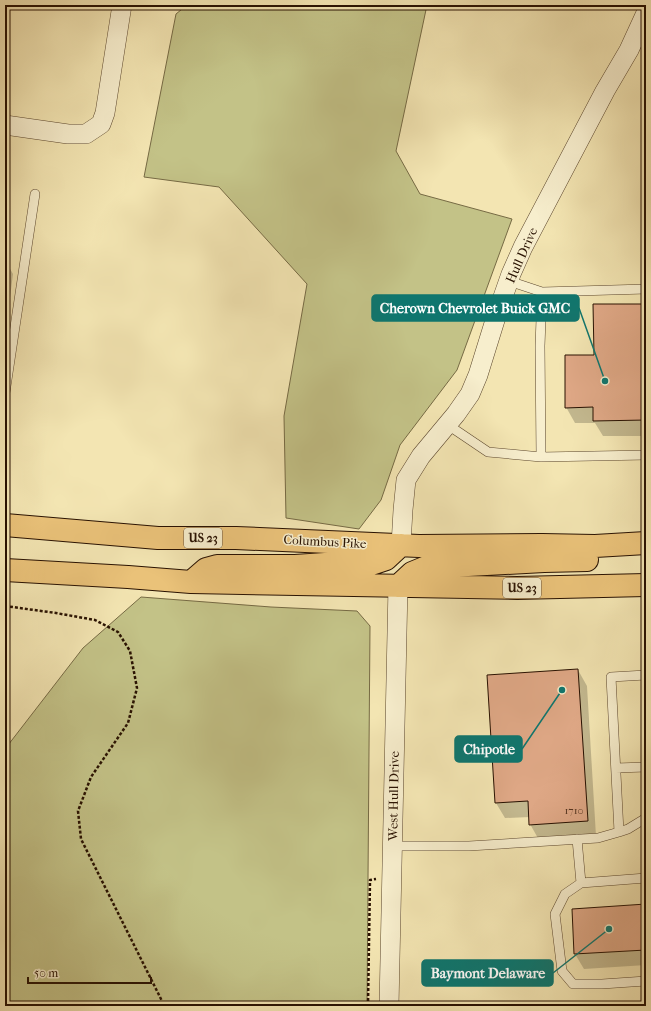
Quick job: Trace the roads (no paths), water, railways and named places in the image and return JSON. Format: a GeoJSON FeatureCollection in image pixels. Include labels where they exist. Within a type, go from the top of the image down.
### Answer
{"type":"FeatureCollection","features":[{"type":"Feature","properties":{"kind":"highway","name":"Columbus Pike"},"geometry":{"type":"LineString","coordinates":[[5,525],[158,538],[236,538],[419,546],[595,546],[640,544]]}},
{"type":"Feature","properties":{"kind":"highway"},"geometry":{"type":"LineString","coordinates":[[398,586],[412,573],[429,566],[613,559],[622,556],[640,544]]}},
{"type":"Feature","properties":{"kind":"highway"},"geometry":{"type":"LineString","coordinates":[[190,582],[206,569],[217,566],[371,564],[386,559],[401,545]]}},
{"type":"Feature","properties":{"kind":"highway","name":"US 23"},"geometry":{"type":"LineString","coordinates":[[5,570],[190,582],[517,588],[646,585]]}},
{"type":"Feature","properties":{"kind":"street"},"geometry":{"type":"LineString","coordinates":[[5,125],[68,134],[86,134],[101,124],[105,113],[122,5]]}},
{"type":"Feature","properties":{"kind":"street","name":"Hull Drive"},"geometry":{"type":"LineString","coordinates":[[401,545],[406,480],[421,456],[448,425],[470,394],[478,375],[496,317],[523,247],[605,91],[629,50],[642,32],[646,13]]}},
{"type":"Feature","properties":{"kind":"street","name":"West Hull Drive"},"geometry":{"type":"LineString","coordinates":[[389,1006],[398,586]]}},
{"type":"Feature","properties":{"kind":"lane"},"geometry":{"type":"LineString","coordinates":[[5,394],[34,194]]}},
{"type":"Feature","properties":{"kind":"lane"},"geometry":{"type":"LineString","coordinates":[[509,281],[542,292],[646,289]]}},
{"type":"Feature","properties":{"kind":"lane"},"geometry":{"type":"LineString","coordinates":[[541,457],[540,346],[542,292]]}},
{"type":"Feature","properties":{"kind":"lane"},"geometry":{"type":"LineString","coordinates":[[448,425],[488,452],[541,457],[646,455]]}},
{"type":"Feature","properties":{"kind":"lane"},"geometry":{"type":"LineString","coordinates":[[619,832],[611,677],[646,675]]}},
{"type":"Feature","properties":{"kind":"lane"},"geometry":{"type":"LineString","coordinates":[[616,768],[646,767]]}},
{"type":"Feature","properties":{"kind":"lane"},"geometry":{"type":"LineString","coordinates":[[392,846],[470,846],[598,838],[619,832],[646,818]]}},
{"type":"Feature","properties":{"kind":"lane"},"geometry":{"type":"LineString","coordinates":[[577,839],[581,883]]}},
{"type":"Feature","properties":{"kind":"lane"},"geometry":{"type":"LineString","coordinates":[[646,878],[581,883],[565,894],[555,914],[562,971],[573,984],[646,981]]}},
{"type":"Feature","properties":{"kind":"place","name":"Cherown Chevrolet Buick GMC"},"geometry":{"type":"Point","coordinates":[605,381]}},
{"type":"Feature","properties":{"kind":"place","name":"Chipotle"},"geometry":{"type":"Point","coordinates":[562,690]}},
{"type":"Feature","properties":{"kind":"place","name":"Baymont Delaware"},"geometry":{"type":"Point","coordinates":[609,929]}}]}
